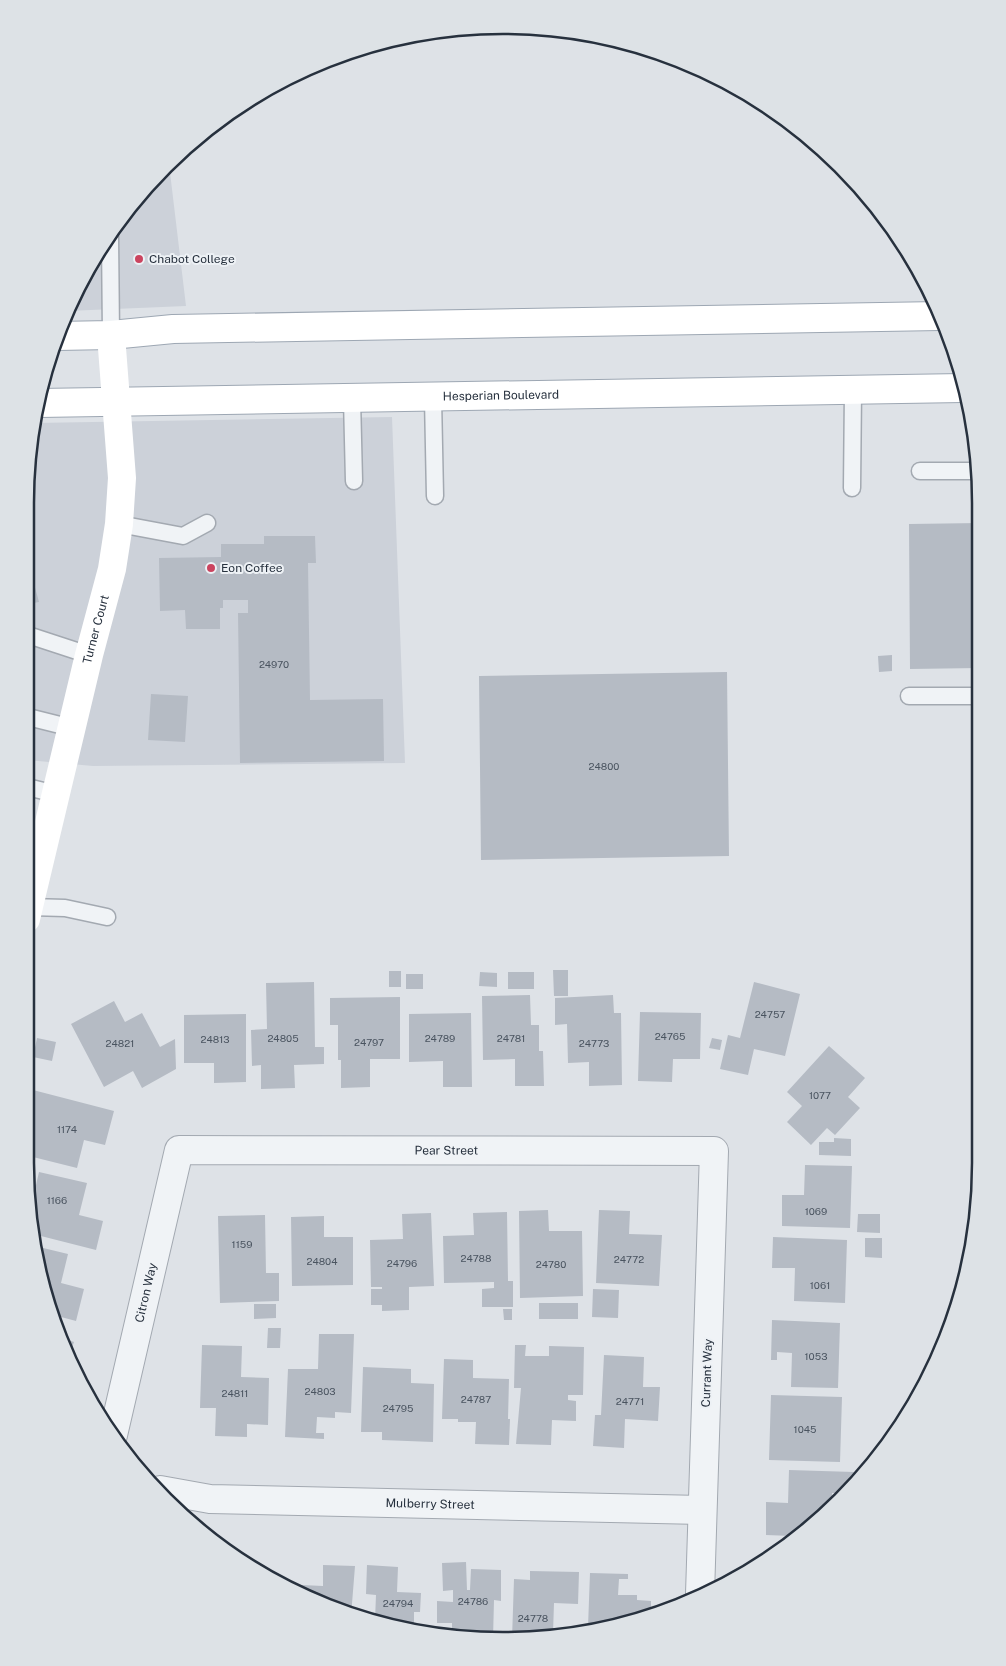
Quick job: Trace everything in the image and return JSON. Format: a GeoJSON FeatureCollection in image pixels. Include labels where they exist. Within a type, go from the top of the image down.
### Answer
{"type":"FeatureCollection","features":[{"type":"Feature","properties":{"kind":"main road"},"geometry":{"type":"LineString","coordinates":[[65,336],[112,335],[173,329],[934,316]]}},
{"type":"Feature","properties":{"kind":"main road","name":"Turner Court"},"geometry":{"type":"LineString","coordinates":[[34,888],[89,655],[112,569],[119,524],[122,478],[112,335]]}},
{"type":"Feature","properties":{"kind":"main road","name":"Hesperian Boulevard"},"geometry":{"type":"LineString","coordinates":[[45,403],[957,388]]}},
{"type":"Feature","properties":{"kind":"street","name":"Pear Street"},"geometry":{"type":"LineString","coordinates":[[179,1150],[714,1151]]}},
{"type":"Feature","properties":{"kind":"street","name":"Citron Way"},"geometry":{"type":"LineString","coordinates":[[116,1428],[179,1150]]}},
{"type":"Feature","properties":{"kind":"street","name":"Currant Way"},"geometry":{"type":"LineString","coordinates":[[700,1589],[714,1151]]}},
{"type":"Feature","properties":{"kind":"street","name":"Mulberry Street"},"geometry":{"type":"LineString","coordinates":[[168,1491],[210,1499],[702,1510]]}},
{"type":"Feature","properties":{"kind":"lane"},"geometry":{"type":"LineString","coordinates":[[110,247],[112,335]]}},
{"type":"Feature","properties":{"kind":"lane"},"geometry":{"type":"LineString","coordinates":[[852,488],[853,390]]}},
{"type":"Feature","properties":{"kind":"lane"},"geometry":{"type":"LineString","coordinates":[[434,398],[435,496]]}},
{"type":"Feature","properties":{"kind":"lane"},"geometry":{"type":"LineString","coordinates":[[352,399],[354,481]]}},
{"type":"Feature","properties":{"kind":"lane"},"geometry":{"type":"LineString","coordinates":[[920,471],[971,471]]}},
{"type":"Feature","properties":{"kind":"lane"},"geometry":{"type":"LineString","coordinates":[[119,524],[183,536],[207,523]]}},
{"type":"Feature","properties":{"kind":"lane"},"geometry":{"type":"LineString","coordinates":[[34,637],[89,655]]}},
{"type":"Feature","properties":{"kind":"lane"},"geometry":{"type":"LineString","coordinates":[[909,696],[972,696]]}},
{"type":"Feature","properties":{"kind":"lane"},"geometry":{"type":"LineString","coordinates":[[34,718],[72,728]]}},
{"type":"Feature","properties":{"kind":"lane"},"geometry":{"type":"LineString","coordinates":[[34,789],[56,794]]}},
{"type":"Feature","properties":{"kind":"lane"},"geometry":{"type":"LineString","coordinates":[[34,912],[64,908],[107,917]]}},
{"type":"Feature","properties":{"kind":"shaded area","name":"Chabot College"},"geometry":{"type":"Polygon","coordinates":[[[170,172],[186,306],[75,311],[113,242],[131,217],[170,172]]]}},
{"type":"Feature","properties":{"kind":"shaded area"},"geometry":{"type":"Polygon","coordinates":[[[392,417],[405,763],[93,766],[34,761],[34,503],[35,472],[41,423],[392,417]]]}},
{"type":"Feature","properties":{"kind":"building"},"geometry":{"type":"Polygon","coordinates":[[[972,523],[972,668],[910,669],[909,524],[972,523]]]}},
{"type":"Feature","properties":{"kind":"building"},"geometry":{"type":"Polygon","coordinates":[[[264,536],[315,536],[316,563],[308,563],[310,700],[383,699],[384,761],[240,763],[238,613],[248,613],[248,600],[223,600],[223,608],[220,608],[220,629],[186,629],[185,610],[160,611],[159,558],[221,557],[221,544],[264,544],[264,536]]]}},
{"type":"Feature","properties":{"kind":"building"},"geometry":{"type":"Polygon","coordinates":[[[34,584],[39,602],[34,603],[34,584]]]}},
{"type":"Feature","properties":{"kind":"building"},"geometry":{"type":"Polygon","coordinates":[[[892,655],[892,671],[879,672],[878,656],[892,655]]]}},
{"type":"Feature","properties":{"kind":"building"},"geometry":{"type":"Polygon","coordinates":[[[727,672],[729,856],[481,860],[479,676],[727,672]]]}},
{"type":"Feature","properties":{"kind":"building"},"geometry":{"type":"Polygon","coordinates":[[[151,694],[188,696],[185,742],[148,740],[151,694]]]}},
{"type":"Feature","properties":{"kind":"building"},"geometry":{"type":"Polygon","coordinates":[[[553,970],[568,970],[568,996],[554,996],[553,970]]]}},
{"type":"Feature","properties":{"kind":"building"},"geometry":{"type":"Polygon","coordinates":[[[389,971],[401,971],[401,987],[389,987],[389,971]]]}},
{"type":"Feature","properties":{"kind":"building"},"geometry":{"type":"Polygon","coordinates":[[[480,972],[497,973],[497,987],[479,986],[480,972]]]}},
{"type":"Feature","properties":{"kind":"building"},"geometry":{"type":"Polygon","coordinates":[[[508,972],[534,972],[534,989],[508,989],[508,972]]]}},
{"type":"Feature","properties":{"kind":"building"},"geometry":{"type":"Polygon","coordinates":[[[406,974],[423,974],[423,989],[406,989],[406,974]]]}},
{"type":"Feature","properties":{"kind":"building"},"geometry":{"type":"Polygon","coordinates":[[[314,982],[315,1047],[324,1047],[324,1064],[294,1065],[295,1088],[261,1089],[261,1065],[252,1066],[251,1030],[267,1029],[266,983],[314,982]]]}},
{"type":"Feature","properties":{"kind":"building"},"geometry":{"type":"Polygon","coordinates":[[[754,982],[800,994],[785,1056],[754,1049],[748,1075],[720,1069],[728,1035],[740,1038],[754,982]]]}},
{"type":"Feature","properties":{"kind":"building"},"geometry":{"type":"Polygon","coordinates":[[[530,995],[531,1025],[539,1025],[539,1051],[543,1051],[544,1086],[515,1086],[515,1059],[483,1060],[482,996],[530,995]]]}},
{"type":"Feature","properties":{"kind":"building"},"geometry":{"type":"Polygon","coordinates":[[[613,995],[614,1013],[621,1013],[622,1085],[589,1086],[589,1062],[568,1063],[567,1024],[555,1025],[555,998],[613,995]]]}},
{"type":"Feature","properties":{"kind":"building"},"geometry":{"type":"Polygon","coordinates":[[[400,997],[400,1059],[370,1059],[370,1087],[341,1088],[341,1060],[338,1060],[338,1025],[330,1025],[330,998],[400,997]]]}},
{"type":"Feature","properties":{"kind":"building"},"geometry":{"type":"Polygon","coordinates":[[[114,1001],[125,1022],[142,1013],[160,1047],[175,1039],[176,1069],[142,1088],[133,1071],[104,1087],[71,1024],[114,1001]]]}},
{"type":"Feature","properties":{"kind":"building"},"geometry":{"type":"Polygon","coordinates":[[[640,1012],[701,1013],[700,1059],[673,1059],[672,1082],[638,1081],[640,1012]]]}},
{"type":"Feature","properties":{"kind":"building"},"geometry":{"type":"Polygon","coordinates":[[[471,1013],[472,1087],[443,1087],[443,1061],[409,1062],[409,1014],[471,1013]]]}},
{"type":"Feature","properties":{"kind":"building"},"geometry":{"type":"Polygon","coordinates":[[[246,1014],[246,1082],[214,1083],[214,1063],[184,1063],[184,1015],[246,1014]]]}},
{"type":"Feature","properties":{"kind":"building"},"geometry":{"type":"Polygon","coordinates":[[[37,1038],[56,1042],[52,1061],[34,1057],[37,1038]]]}},
{"type":"Feature","properties":{"kind":"building"},"geometry":{"type":"Polygon","coordinates":[[[712,1038],[722,1040],[720,1050],[709,1048],[712,1038]]]}},
{"type":"Feature","properties":{"kind":"building"},"geometry":{"type":"Polygon","coordinates":[[[829,1046],[865,1078],[848,1097],[860,1108],[835,1135],[827,1128],[811,1145],[787,1122],[802,1106],[787,1092],[829,1046]]]}},
{"type":"Feature","properties":{"kind":"building"},"geometry":{"type":"Polygon","coordinates":[[[34,1090],[114,1111],[105,1145],[84,1140],[77,1168],[34,1157],[34,1090]]]}},
{"type":"Feature","properties":{"kind":"building"},"geometry":{"type":"Polygon","coordinates":[[[834,1138],[851,1139],[851,1156],[819,1155],[819,1142],[834,1142],[834,1138]]]}},
{"type":"Feature","properties":{"kind":"building"},"geometry":{"type":"Polygon","coordinates":[[[805,1165],[852,1166],[850,1228],[782,1226],[782,1195],[804,1195],[805,1165]]]}},
{"type":"Feature","properties":{"kind":"building"},"geometry":{"type":"Polygon","coordinates":[[[39,1172],[87,1183],[79,1215],[103,1221],[96,1250],[40,1236],[35,1194],[39,1172]]]}},
{"type":"Feature","properties":{"kind":"building"},"geometry":{"type":"Polygon","coordinates":[[[548,1210],[549,1231],[582,1231],[583,1296],[520,1298],[519,1211],[548,1210]]]}},
{"type":"Feature","properties":{"kind":"building"},"geometry":{"type":"Polygon","coordinates":[[[599,1210],[630,1211],[629,1234],[662,1235],[659,1286],[596,1283],[599,1210]]]}},
{"type":"Feature","properties":{"kind":"building"},"geometry":{"type":"Polygon","coordinates":[[[507,1212],[508,1281],[513,1281],[513,1307],[482,1307],[482,1289],[494,1288],[494,1282],[444,1283],[443,1236],[474,1235],[473,1213],[507,1212]]]}},
{"type":"Feature","properties":{"kind":"building"},"geometry":{"type":"Polygon","coordinates":[[[431,1213],[434,1286],[409,1287],[409,1310],[382,1311],[382,1305],[371,1305],[371,1289],[382,1289],[382,1287],[371,1287],[370,1240],[403,1239],[402,1214],[431,1213]]]}},
{"type":"Feature","properties":{"kind":"building"},"geometry":{"type":"Polygon","coordinates":[[[858,1214],[880,1214],[880,1233],[857,1232],[858,1214]]]}},
{"type":"Feature","properties":{"kind":"building"},"geometry":{"type":"Polygon","coordinates":[[[265,1215],[266,1273],[279,1273],[279,1301],[220,1303],[218,1216],[265,1215]]]}},
{"type":"Feature","properties":{"kind":"building"},"geometry":{"type":"Polygon","coordinates":[[[324,1216],[324,1237],[353,1237],[353,1285],[292,1286],[291,1217],[324,1216]]]}},
{"type":"Feature","properties":{"kind":"building"},"geometry":{"type":"Polygon","coordinates":[[[773,1237],[847,1240],[845,1303],[794,1301],[795,1268],[772,1268],[773,1237]]]}},
{"type":"Feature","properties":{"kind":"building"},"geometry":{"type":"Polygon","coordinates":[[[865,1238],[882,1238],[882,1258],[865,1257],[865,1238]]]}},
{"type":"Feature","properties":{"kind":"building"},"geometry":{"type":"Polygon","coordinates":[[[42,1248],[68,1254],[61,1283],[84,1289],[76,1321],[60,1317],[42,1248]]]}},
{"type":"Feature","properties":{"kind":"building"},"geometry":{"type":"Polygon","coordinates":[[[593,1289],[619,1290],[618,1318],[592,1317],[593,1289]]]}},
{"type":"Feature","properties":{"kind":"building"},"geometry":{"type":"Polygon","coordinates":[[[539,1303],[578,1303],[578,1319],[539,1319],[539,1303]]]}},
{"type":"Feature","properties":{"kind":"building"},"geometry":{"type":"Polygon","coordinates":[[[254,1304],[276,1304],[276,1318],[254,1319],[254,1304]]]}},
{"type":"Feature","properties":{"kind":"building"},"geometry":{"type":"Polygon","coordinates":[[[503,1309],[512,1309],[512,1320],[504,1320],[503,1309]]]}},
{"type":"Feature","properties":{"kind":"building"},"geometry":{"type":"Polygon","coordinates":[[[772,1320],[840,1323],[838,1388],[791,1387],[792,1353],[777,1352],[777,1360],[771,1360],[772,1320]]]}},
{"type":"Feature","properties":{"kind":"building"},"geometry":{"type":"Polygon","coordinates":[[[268,1328],[281,1328],[280,1348],[267,1348],[268,1328]]]}},
{"type":"Feature","properties":{"kind":"building"},"geometry":{"type":"Polygon","coordinates":[[[319,1334],[354,1334],[351,1413],[335,1412],[335,1418],[317,1417],[316,1433],[324,1433],[324,1439],[285,1437],[288,1369],[318,1369],[319,1334]]]}},
{"type":"Feature","properties":{"kind":"building"},"geometry":{"type":"Polygon","coordinates":[[[68,1340],[74,1342],[72,1349],[68,1340]]]}},
{"type":"Feature","properties":{"kind":"building"},"geometry":{"type":"Polygon","coordinates":[[[202,1345],[242,1346],[241,1377],[269,1378],[268,1425],[247,1424],[247,1437],[215,1436],[216,1408],[200,1408],[202,1345]]]}},
{"type":"Feature","properties":{"kind":"building"},"geometry":{"type":"Polygon","coordinates":[[[515,1345],[526,1345],[525,1356],[549,1356],[549,1346],[584,1347],[583,1395],[568,1395],[568,1400],[576,1401],[576,1421],[552,1420],[551,1445],[516,1444],[521,1388],[514,1388],[515,1345]]]}},
{"type":"Feature","properties":{"kind":"building"},"geometry":{"type":"Polygon","coordinates":[[[604,1355],[644,1357],[643,1387],[660,1387],[658,1421],[625,1419],[624,1448],[593,1446],[595,1415],[601,1415],[604,1355]]]}},
{"type":"Feature","properties":{"kind":"building"},"geometry":{"type":"Polygon","coordinates":[[[444,1359],[473,1360],[473,1378],[509,1379],[509,1445],[475,1444],[476,1422],[458,1422],[458,1419],[442,1419],[444,1359]]]}},
{"type":"Feature","properties":{"kind":"building"},"geometry":{"type":"Polygon","coordinates":[[[363,1367],[411,1369],[411,1383],[434,1384],[433,1442],[382,1440],[382,1432],[361,1432],[363,1367]]]}},
{"type":"Feature","properties":{"kind":"building"},"geometry":{"type":"Polygon","coordinates":[[[771,1395],[842,1397],[840,1462],[769,1460],[771,1395]]]}},
{"type":"Feature","properties":{"kind":"building"},"geometry":{"type":"Polygon","coordinates":[[[789,1470],[854,1472],[837,1493],[832,1493],[832,1498],[788,1536],[766,1535],[766,1502],[788,1503],[789,1470]]]}},
{"type":"Feature","properties":{"kind":"building"},"geometry":{"type":"Polygon","coordinates":[[[466,1562],[467,1590],[470,1590],[471,1569],[501,1570],[501,1601],[494,1600],[493,1632],[452,1629],[452,1623],[437,1623],[437,1601],[453,1602],[453,1590],[443,1591],[442,1563],[466,1562]]]}},
{"type":"Feature","properties":{"kind":"building"},"geometry":{"type":"Polygon","coordinates":[[[323,1565],[355,1566],[352,1607],[301,1587],[302,1585],[323,1586],[323,1565]]]}},
{"type":"Feature","properties":{"kind":"building"},"geometry":{"type":"Polygon","coordinates":[[[367,1565],[398,1567],[397,1592],[421,1593],[420,1612],[414,1612],[414,1623],[375,1614],[376,1595],[366,1594],[367,1565]]]}},
{"type":"Feature","properties":{"kind":"building"},"geometry":{"type":"Polygon","coordinates":[[[530,1571],[579,1572],[578,1604],[554,1603],[553,1629],[512,1632],[514,1579],[530,1580],[530,1571]]]}},
{"type":"Feature","properties":{"kind":"building"},"geometry":{"type":"Polygon","coordinates":[[[590,1573],[628,1574],[628,1579],[619,1579],[618,1595],[637,1595],[637,1600],[651,1601],[651,1608],[588,1624],[590,1573]]]}},
{"type":"Feature","properties":{"kind":"place","name":"Chabot College"},"geometry":{"type":"Point","coordinates":[139,259]}},
{"type":"Feature","properties":{"kind":"place","name":"Eon Coffee"},"geometry":{"type":"Point","coordinates":[211,568]}}]}
